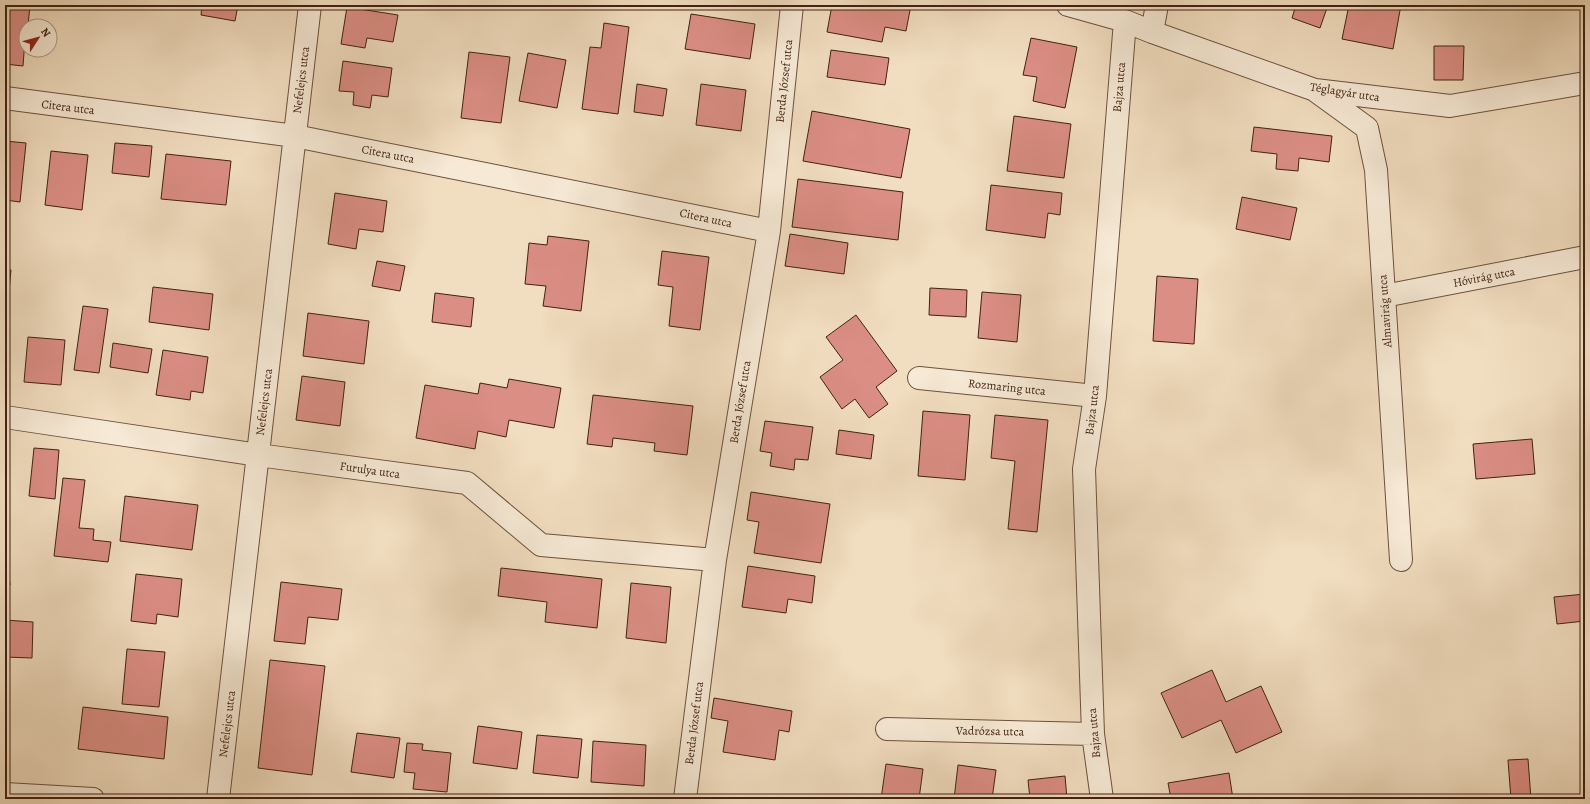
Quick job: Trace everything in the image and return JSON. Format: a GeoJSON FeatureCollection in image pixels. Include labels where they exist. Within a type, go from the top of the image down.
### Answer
{"type":"FeatureCollection","features":[{"type":"Feature","properties":{"kind":"street","name":"Nefelejcs utca"},"geometry":{"type":"LineString","coordinates":[[218,799],[310,5]]}},
{"type":"Feature","properties":{"kind":"street","name":"Berda József utca"},"geometry":{"type":"LineString","coordinates":[[685,799],[715,560],[768,231],[792,5]]}},
{"type":"Feature","properties":{"kind":"street","name":"Téglagyár utca"},"geometry":{"type":"LineString","coordinates":[[1068,5],[1125,21],[1315,90],[1450,106],[1585,83]]}},
{"type":"Feature","properties":{"kind":"street"},"geometry":{"type":"LineString","coordinates":[[1152,32],[1157,5]]}},
{"type":"Feature","properties":{"kind":"street","name":"Bajza utca"},"geometry":{"type":"LineString","coordinates":[[1102,799],[1093,734],[1084,469],[1094,396],[1125,21]]}},
{"type":"Feature","properties":{"kind":"street","name":"Almavirág utca"},"geometry":{"type":"LineString","coordinates":[[1315,90],[1367,128],[1376,170],[1401,560]]}},
{"type":"Feature","properties":{"kind":"street","name":"Citera utca"},"geometry":{"type":"LineString","coordinates":[[5,98],[294,136],[768,231]]}},
{"type":"Feature","properties":{"kind":"street","name":"Hóvirág utca"},"geometry":{"type":"LineString","coordinates":[[1384,296],[1585,257]]}},
{"type":"Feature","properties":{"kind":"street","name":"Rozmaring utca"},"geometry":{"type":"LineString","coordinates":[[919,378],[1094,396]]}},
{"type":"Feature","properties":{"kind":"street","name":"Furulya utca"},"geometry":{"type":"LineString","coordinates":[[5,417],[258,455],[467,482],[541,545],[715,560]]}},
{"type":"Feature","properties":{"kind":"street","name":"Vadrózsa utca"},"geometry":{"type":"LineString","coordinates":[[887,729],[1093,734]]}},
{"type":"Feature","properties":{"kind":"street"},"geometry":{"type":"LineString","coordinates":[[5,794],[93,799]]}},
{"type":"Feature","properties":{"kind":"building"},"geometry":{"type":"Polygon","coordinates":[[[5,5],[30,5],[29,18],[18,18],[18,58],[24,58],[23,66],[5,64],[5,5]]]}},
{"type":"Feature","properties":{"kind":"building"},"geometry":{"type":"Polygon","coordinates":[[[202,5],[238,5],[235,21],[201,15],[202,5]]]}},
{"type":"Feature","properties":{"kind":"building"},"geometry":{"type":"Polygon","coordinates":[[[832,5],[911,5],[906,31],[885,27],[882,42],[827,32],[832,5]]]}},
{"type":"Feature","properties":{"kind":"building"},"geometry":{"type":"Polygon","coordinates":[[[1296,5],[1328,5],[1320,28],[1292,18],[1296,5]]]}},
{"type":"Feature","properties":{"kind":"building"},"geometry":{"type":"Polygon","coordinates":[[[1349,5],[1401,5],[1393,49],[1342,39],[1349,5]]]}},
{"type":"Feature","properties":{"kind":"building"},"geometry":{"type":"Polygon","coordinates":[[[347,7],[398,15],[393,42],[367,38],[365,48],[341,44],[347,7]]]}},
{"type":"Feature","properties":{"kind":"building"},"geometry":{"type":"Polygon","coordinates":[[[691,14],[755,24],[750,59],[685,49],[691,14]]]}},
{"type":"Feature","properties":{"kind":"building"},"geometry":{"type":"Polygon","coordinates":[[[604,23],[629,27],[618,114],[582,109],[590,47],[601,48],[604,23]]]}},
{"type":"Feature","properties":{"kind":"building"},"geometry":{"type":"Polygon","coordinates":[[[1031,38],[1077,47],[1065,108],[1033,101],[1037,77],[1023,75],[1031,38]]]}},
{"type":"Feature","properties":{"kind":"building"},"geometry":{"type":"Polygon","coordinates":[[[1434,46],[1464,46],[1463,80],[1434,80],[1434,46]]]}},
{"type":"Feature","properties":{"kind":"building"},"geometry":{"type":"Polygon","coordinates":[[[831,50],[889,58],[885,85],[827,77],[831,50]]]}},
{"type":"Feature","properties":{"kind":"building"},"geometry":{"type":"Polygon","coordinates":[[[469,52],[510,57],[501,123],[461,118],[469,52]]]}},
{"type":"Feature","properties":{"kind":"building"},"geometry":{"type":"Polygon","coordinates":[[[528,53],[566,60],[557,108],[519,101],[528,53]]]}},
{"type":"Feature","properties":{"kind":"building"},"geometry":{"type":"Polygon","coordinates":[[[343,61],[392,68],[388,97],[372,95],[370,108],[353,105],[354,92],[339,91],[343,61]]]}},
{"type":"Feature","properties":{"kind":"building"},"geometry":{"type":"Polygon","coordinates":[[[637,84],[667,89],[663,116],[634,112],[637,84]]]}},
{"type":"Feature","properties":{"kind":"building"},"geometry":{"type":"Polygon","coordinates":[[[701,84],[746,90],[741,131],[696,125],[701,84]]]}},
{"type":"Feature","properties":{"kind":"building"},"geometry":{"type":"Polygon","coordinates":[[[812,111],[910,129],[901,178],[803,161],[812,111]]]}},
{"type":"Feature","properties":{"kind":"building"},"geometry":{"type":"Polygon","coordinates":[[[1014,116],[1071,124],[1064,178],[1007,171],[1014,116]]]}},
{"type":"Feature","properties":{"kind":"building"},"geometry":{"type":"Polygon","coordinates":[[[1254,127],[1332,136],[1329,162],[1299,158],[1298,171],[1276,169],[1277,154],[1251,151],[1254,127]]]}},
{"type":"Feature","properties":{"kind":"building"},"geometry":{"type":"Polygon","coordinates":[[[5,141],[26,143],[20,202],[5,200],[5,141]]]}},
{"type":"Feature","properties":{"kind":"building"},"geometry":{"type":"Polygon","coordinates":[[[115,143],[152,146],[149,177],[112,173],[115,143]]]}},
{"type":"Feature","properties":{"kind":"building"},"geometry":{"type":"Polygon","coordinates":[[[51,151],[88,155],[82,210],[45,205],[51,151]]]}},
{"type":"Feature","properties":{"kind":"building"},"geometry":{"type":"Polygon","coordinates":[[[166,154],[231,161],[226,205],[161,199],[166,154]]]}},
{"type":"Feature","properties":{"kind":"building"},"geometry":{"type":"Polygon","coordinates":[[[798,179],[903,192],[898,240],[792,227],[798,179]]]}},
{"type":"Feature","properties":{"kind":"building"},"geometry":{"type":"Polygon","coordinates":[[[991,185],[1062,193],[1060,215],[1048,213],[1045,238],[986,230],[991,185]]]}},
{"type":"Feature","properties":{"kind":"building"},"geometry":{"type":"Polygon","coordinates":[[[335,193],[387,201],[383,232],[359,229],[356,249],[328,244],[335,193]]]}},
{"type":"Feature","properties":{"kind":"building"},"geometry":{"type":"Polygon","coordinates":[[[1242,197],[1297,208],[1290,240],[1236,229],[1242,197]]]}},
{"type":"Feature","properties":{"kind":"building"},"geometry":{"type":"Polygon","coordinates":[[[790,234],[848,243],[844,274],[785,266],[790,234]]]}},
{"type":"Feature","properties":{"kind":"building"},"geometry":{"type":"Polygon","coordinates":[[[548,236],[589,241],[581,311],[543,306],[546,286],[525,284],[529,243],[547,245],[548,236]]]}},
{"type":"Feature","properties":{"kind":"building"},"geometry":{"type":"Polygon","coordinates":[[[662,251],[709,257],[700,330],[669,326],[673,287],[658,285],[662,251]]]}},
{"type":"Feature","properties":{"kind":"building"},"geometry":{"type":"Polygon","coordinates":[[[377,261],[405,266],[400,291],[372,286],[377,261]]]}},
{"type":"Feature","properties":{"kind":"building"},"geometry":{"type":"Polygon","coordinates":[[[5,269],[11,270],[5,333],[5,269]]]}},
{"type":"Feature","properties":{"kind":"building"},"geometry":{"type":"Polygon","coordinates":[[[1157,276],[1198,279],[1194,344],[1153,341],[1157,276]]]}},
{"type":"Feature","properties":{"kind":"building"},"geometry":{"type":"Polygon","coordinates":[[[153,287],[213,294],[209,330],[149,322],[153,287]]]}},
{"type":"Feature","properties":{"kind":"building"},"geometry":{"type":"Polygon","coordinates":[[[930,288],[967,290],[966,317],[929,315],[930,288]]]}},
{"type":"Feature","properties":{"kind":"building"},"geometry":{"type":"Polygon","coordinates":[[[982,292],[1021,295],[1017,342],[978,338],[982,292]]]}},
{"type":"Feature","properties":{"kind":"building"},"geometry":{"type":"Polygon","coordinates":[[[435,293],[474,298],[471,327],[432,322],[435,293]]]}},
{"type":"Feature","properties":{"kind":"building"},"geometry":{"type":"Polygon","coordinates":[[[83,306],[108,309],[99,373],[74,370],[83,306]]]}},
{"type":"Feature","properties":{"kind":"building"},"geometry":{"type":"Polygon","coordinates":[[[308,313],[369,321],[364,364],[303,356],[308,313]]]}},
{"type":"Feature","properties":{"kind":"building"},"geometry":{"type":"Polygon","coordinates":[[[856,315],[897,371],[876,387],[888,404],[869,418],[855,399],[842,409],[820,377],[843,360],[826,337],[856,315]]]}},
{"type":"Feature","properties":{"kind":"building"},"geometry":{"type":"Polygon","coordinates":[[[28,337],[65,340],[61,385],[24,382],[28,337]]]}},
{"type":"Feature","properties":{"kind":"building"},"geometry":{"type":"Polygon","coordinates":[[[113,343],[152,349],[148,373],[110,367],[113,343]]]}},
{"type":"Feature","properties":{"kind":"building"},"geometry":{"type":"Polygon","coordinates":[[[163,350],[208,357],[203,393],[191,391],[190,400],[156,395],[163,350]]]}},
{"type":"Feature","properties":{"kind":"building"},"geometry":{"type":"Polygon","coordinates":[[[302,376],[345,382],[340,426],[296,420],[302,376]]]}},
{"type":"Feature","properties":{"kind":"building"},"geometry":{"type":"Polygon","coordinates":[[[509,379],[561,388],[554,428],[509,420],[506,437],[478,431],[475,449],[416,438],[425,385],[478,394],[480,383],[507,388],[509,379]]]}},
{"type":"Feature","properties":{"kind":"building"},"geometry":{"type":"Polygon","coordinates":[[[593,395],[693,406],[687,455],[654,451],[655,443],[613,438],[612,447],[587,444],[593,395]]]}},
{"type":"Feature","properties":{"kind":"building"},"geometry":{"type":"Polygon","coordinates":[[[923,411],[970,415],[965,480],[918,476],[923,411]]]}},
{"type":"Feature","properties":{"kind":"building"},"geometry":{"type":"Polygon","coordinates":[[[995,415],[1048,420],[1037,532],[1008,529],[1015,461],[991,458],[995,415]]]}},
{"type":"Feature","properties":{"kind":"building"},"geometry":{"type":"Polygon","coordinates":[[[765,421],[813,427],[808,460],[795,459],[794,470],[770,466],[772,453],[760,451],[765,421]]]}},
{"type":"Feature","properties":{"kind":"building"},"geometry":{"type":"Polygon","coordinates":[[[839,430],[874,435],[871,459],[836,454],[839,430]]]}},
{"type":"Feature","properties":{"kind":"building"},"geometry":{"type":"Polygon","coordinates":[[[1532,439],[1535,474],[1476,479],[1473,444],[1532,439]]]}},
{"type":"Feature","properties":{"kind":"building"},"geometry":{"type":"Polygon","coordinates":[[[34,448],[59,450],[55,499],[29,496],[34,448]]]}},
{"type":"Feature","properties":{"kind":"building"},"geometry":{"type":"Polygon","coordinates":[[[63,478],[85,480],[79,528],[94,529],[93,540],[111,542],[108,562],[54,556],[63,478]]]}},
{"type":"Feature","properties":{"kind":"building"},"geometry":{"type":"Polygon","coordinates":[[[751,492],[830,504],[821,563],[754,553],[759,522],[747,520],[751,492]]]}},
{"type":"Feature","properties":{"kind":"building"},"geometry":{"type":"Polygon","coordinates":[[[125,496],[198,505],[192,550],[120,541],[125,496]]]}},
{"type":"Feature","properties":{"kind":"building"},"geometry":{"type":"Polygon","coordinates":[[[5,557],[7,557],[10,585],[5,585],[5,557]]]}},
{"type":"Feature","properties":{"kind":"building"},"geometry":{"type":"Polygon","coordinates":[[[748,566],[815,576],[812,603],[788,599],[786,613],[742,607],[748,566]]]}},
{"type":"Feature","properties":{"kind":"building"},"geometry":{"type":"Polygon","coordinates":[[[501,568],[602,579],[597,628],[545,622],[547,602],[498,596],[501,568]]]}},
{"type":"Feature","properties":{"kind":"building"},"geometry":{"type":"Polygon","coordinates":[[[136,574],[182,579],[178,617],[157,614],[156,624],[131,621],[136,574]]]}},
{"type":"Feature","properties":{"kind":"building"},"geometry":{"type":"Polygon","coordinates":[[[281,582],[342,589],[338,620],[308,617],[305,644],[274,641],[281,582]]]}},
{"type":"Feature","properties":{"kind":"building"},"geometry":{"type":"Polygon","coordinates":[[[631,583],[671,587],[666,643],[626,638],[631,583]]]}},
{"type":"Feature","properties":{"kind":"building"},"geometry":{"type":"Polygon","coordinates":[[[1585,594],[1585,621],[1557,624],[1554,597],[1585,594]]]}},
{"type":"Feature","properties":{"kind":"building"},"geometry":{"type":"Polygon","coordinates":[[[5,620],[33,622],[32,658],[5,657],[5,620]]]}},
{"type":"Feature","properties":{"kind":"building"},"geometry":{"type":"Polygon","coordinates":[[[127,649],[165,652],[159,707],[122,704],[127,649]]]}},
{"type":"Feature","properties":{"kind":"building"},"geometry":{"type":"Polygon","coordinates":[[[270,660],[325,666],[312,775],[258,768],[270,660]]]}},
{"type":"Feature","properties":{"kind":"building"},"geometry":{"type":"Polygon","coordinates":[[[1212,670],[1226,702],[1261,686],[1282,732],[1236,753],[1221,720],[1182,738],[1161,693],[1212,670]]]}},
{"type":"Feature","properties":{"kind":"building"},"geometry":{"type":"Polygon","coordinates":[[[714,698],[792,711],[789,732],[779,730],[775,760],[723,752],[728,721],[711,718],[714,698]]]}},
{"type":"Feature","properties":{"kind":"building"},"geometry":{"type":"Polygon","coordinates":[[[83,707],[168,717],[164,759],[78,749],[83,707]]]}},
{"type":"Feature","properties":{"kind":"building"},"geometry":{"type":"Polygon","coordinates":[[[478,726],[522,732],[517,769],[473,763],[478,726]]]}},
{"type":"Feature","properties":{"kind":"building"},"geometry":{"type":"Polygon","coordinates":[[[357,733],[400,738],[394,778],[351,772],[357,733]]]}},
{"type":"Feature","properties":{"kind":"building"},"geometry":{"type":"Polygon","coordinates":[[[537,735],[582,739],[578,778],[533,773],[537,735]]]}},
{"type":"Feature","properties":{"kind":"building"},"geometry":{"type":"Polygon","coordinates":[[[593,741],[646,745],[644,786],[591,782],[593,741]]]}},
{"type":"Feature","properties":{"kind":"building"},"geometry":{"type":"Polygon","coordinates":[[[407,743],[423,744],[422,750],[451,753],[447,792],[413,789],[415,773],[404,772],[407,743]]]}},
{"type":"Feature","properties":{"kind":"building"},"geometry":{"type":"Polygon","coordinates":[[[1528,759],[1531,799],[1511,799],[1508,760],[1528,759]]]}},
{"type":"Feature","properties":{"kind":"building"},"geometry":{"type":"Polygon","coordinates":[[[886,764],[923,769],[919,799],[881,799],[886,764]]]}},
{"type":"Feature","properties":{"kind":"building"},"geometry":{"type":"Polygon","coordinates":[[[958,765],[996,770],[992,799],[954,799],[958,765]]]}},
{"type":"Feature","properties":{"kind":"building"},"geometry":{"type":"Polygon","coordinates":[[[1229,773],[1233,799],[1171,799],[1168,783],[1229,773]]]}},
{"type":"Feature","properties":{"kind":"building"},"geometry":{"type":"Polygon","coordinates":[[[1065,776],[1067,799],[1030,799],[1028,780],[1065,776]]]}}]}
